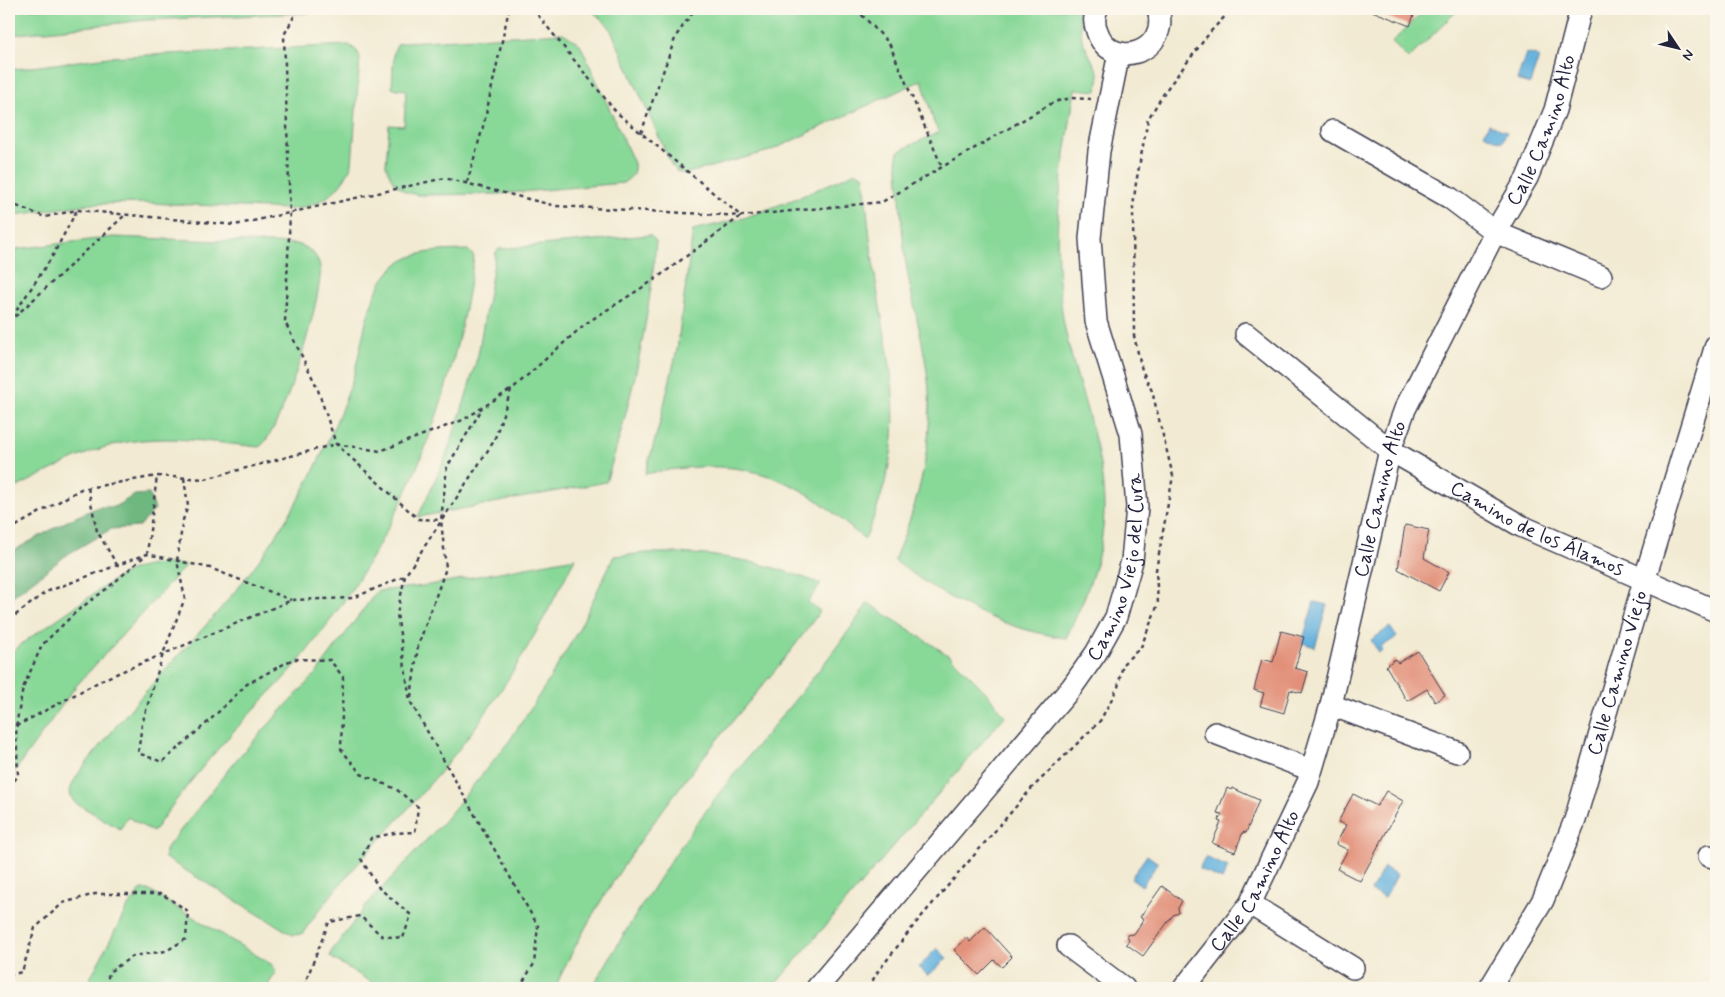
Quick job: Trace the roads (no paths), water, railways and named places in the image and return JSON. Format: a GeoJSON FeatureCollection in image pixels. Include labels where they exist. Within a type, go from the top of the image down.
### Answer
{"type":"FeatureCollection","features":[{"type":"Feature","properties":{"kind":"street"},"geometry":{"type":"LineString","coordinates":[[1097,9],[1095,26],[1099,38],[1108,47],[1119,53],[1132,54],[1148,46],[1159,31],[1164,12]]}},
{"type":"Feature","properties":{"kind":"street","name":"Calle Camino Alto"},"geometry":{"type":"LineString","coordinates":[[1184,988],[1250,904],[1308,782],[1331,705],[1390,450],[1405,409],[1495,232],[1527,178],[1555,110],[1576,10]]}},
{"type":"Feature","properties":{"kind":"street","name":"Camino Viejo del Cura"},"geometry":{"type":"LineString","coordinates":[[817,988],[1072,687],[1096,653],[1116,616],[1132,561],[1137,507],[1131,434],[1096,321],[1090,238],[1099,151],[1119,53]]}},
{"type":"Feature","properties":{"kind":"street"},"geometry":{"type":"LineString","coordinates":[[1333,131],[1450,198],[1495,232],[1601,276]]}},
{"type":"Feature","properties":{"kind":"street","name":"Camino de los Álamos"},"geometry":{"type":"LineString","coordinates":[[1246,334],[1390,450],[1521,526],[1716,611]]}},
{"type":"Feature","properties":{"kind":"street","name":"Calle Camino Viejo"},"geometry":{"type":"LineString","coordinates":[[1490,988],[1543,900],[1575,820],[1644,581],[1716,346]]}},
{"type":"Feature","properties":{"kind":"street"},"geometry":{"type":"LineString","coordinates":[[1331,705],[1457,752]]}},
{"type":"Feature","properties":{"kind":"street"},"geometry":{"type":"LineString","coordinates":[[1215,733],[1311,770]]}},
{"type":"Feature","properties":{"kind":"street"},"geometry":{"type":"LineString","coordinates":[[1250,904],[1353,968]]}},
{"type":"Feature","properties":{"kind":"street"},"geometry":{"type":"LineString","coordinates":[[1068,946],[1124,988]]}},
{"type":"Feature","properties":{"kind":"water"},"geometry":{"type":"Polygon","coordinates":[[[1526,53],[1539,57],[1530,84],[1517,80],[1526,53]]]}},
{"type":"Feature","properties":{"kind":"water"},"geometry":{"type":"Polygon","coordinates":[[[1489,124],[1507,132],[1502,142],[1484,134],[1489,124]]]}},
{"type":"Feature","properties":{"kind":"water"},"geometry":{"type":"Polygon","coordinates":[[[1314,602],[1327,605],[1315,647],[1302,643],[1314,602]]]}},
{"type":"Feature","properties":{"kind":"water"},"geometry":{"type":"Polygon","coordinates":[[[1390,627],[1397,637],[1381,647],[1383,651],[1379,653],[1371,640],[1390,627]]]}},
{"type":"Feature","properties":{"kind":"water"},"geometry":{"type":"Polygon","coordinates":[[[1147,855],[1158,863],[1142,886],[1131,878],[1147,855]]]}},
{"type":"Feature","properties":{"kind":"water"},"geometry":{"type":"Polygon","coordinates":[[[1205,857],[1228,867],[1222,880],[1199,869],[1205,857]]]}},
{"type":"Feature","properties":{"kind":"water"},"geometry":{"type":"Polygon","coordinates":[[[1384,867],[1397,875],[1385,898],[1371,891],[1384,867]]]}},
{"type":"Feature","properties":{"kind":"water"},"geometry":{"type":"Polygon","coordinates":[[[937,948],[947,958],[928,976],[919,967],[937,948]]]}}]}
